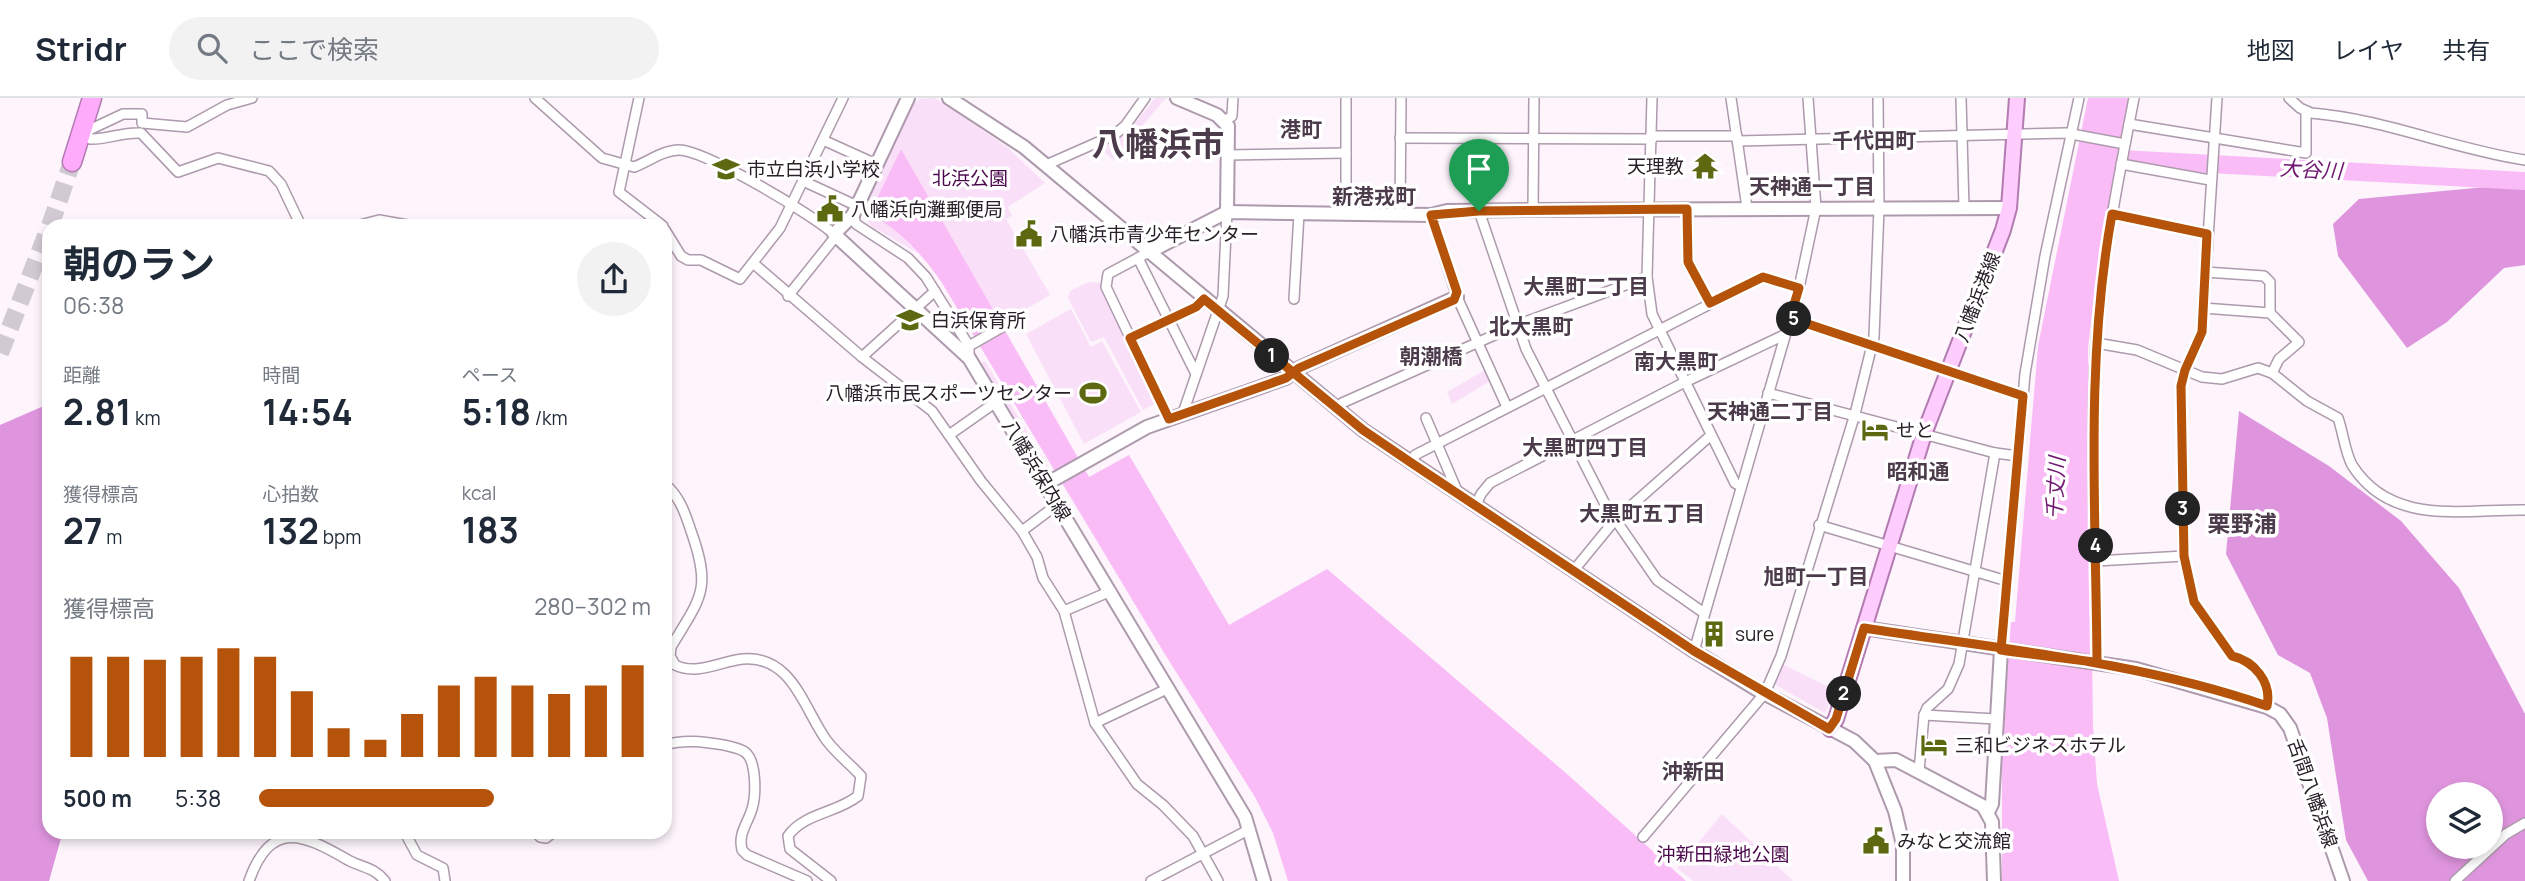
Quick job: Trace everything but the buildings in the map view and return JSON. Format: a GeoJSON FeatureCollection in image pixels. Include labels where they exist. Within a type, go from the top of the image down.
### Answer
{"type":"FeatureCollection","features":[{"type":"Feature","properties":{"kind":"highway"},"geometry":{"type":"LineString","coordinates":[[72,162],[92,98]]}},
{"type":"Feature","properties":{"kind":"main road","name":"八幡浜港線"},"geometry":{"type":"LineString","coordinates":[[1829,729],[1836,719],[1924,434],[2009,208],[2017,98]]}},
{"type":"Feature","properties":{"kind":"street"},"geometry":{"type":"LineString","coordinates":[[252,98],[228,105],[196,125],[187,127],[142,123],[142,114],[123,114],[89,130],[87,135],[90,139],[97,139],[114,133],[141,133],[178,172],[218,158],[269,171],[281,184],[298,219]]}},
{"type":"Feature","properties":{"kind":"street"},"geometry":{"type":"LineString","coordinates":[[535,98],[603,158],[634,167],[667,152],[691,152],[793,203],[835,235]]}},
{"type":"Feature","properties":{"kind":"street"},"geometry":{"type":"LineString","coordinates":[[639,98],[620,192],[653,219]]}},
{"type":"Feature","properties":{"kind":"street"},"geometry":{"type":"LineString","coordinates":[[672,244],[688,260],[701,260],[740,279],[780,228],[843,98]]}},
{"type":"Feature","properties":{"kind":"street"},"geometry":{"type":"LineString","coordinates":[[788,296],[854,210],[908,98]]}},
{"type":"Feature","properties":{"kind":"street"},"geometry":{"type":"LineString","coordinates":[[948,98],[999,128],[1046,165],[1144,255],[1218,310],[1337,409],[1413,464],[1694,651],[1854,741],[1875,761],[1900,834],[1903,881]]}},
{"type":"Feature","properties":{"kind":"street"},"geometry":{"type":"LineString","coordinates":[[1046,165],[1114,135],[1125,126],[1145,98]]}},
{"type":"Feature","properties":{"kind":"street"},"geometry":{"type":"LineString","coordinates":[[1177,98],[1225,121],[1228,132],[1223,296],[1183,413]]}},
{"type":"Feature","properties":{"kind":"street"},"geometry":{"type":"LineString","coordinates":[[1225,121],[1232,116],[1233,98]]}},
{"type":"Feature","properties":{"kind":"street"},"geometry":{"type":"LineString","coordinates":[[1346,98],[1346,215]]}},
{"type":"Feature","properties":{"kind":"street"},"geometry":{"type":"LineString","coordinates":[[1400,215],[1401,98]]}},
{"type":"Feature","properties":{"kind":"street"},"geometry":{"type":"LineString","coordinates":[[1533,210],[1534,98]]}},
{"type":"Feature","properties":{"kind":"street"},"geometry":{"type":"LineString","coordinates":[[1652,98],[1647,277],[1657,329],[1710,436],[1735,483],[1740,486]]}},
{"type":"Feature","properties":{"kind":"street"},"geometry":{"type":"LineString","coordinates":[[1731,98],[1747,208]]}},
{"type":"Feature","properties":{"kind":"street"},"geometry":{"type":"LineString","coordinates":[[1694,651],[1799,288],[1816,208],[1808,98]]}},
{"type":"Feature","properties":{"kind":"street"},"geometry":{"type":"LineString","coordinates":[[1643,838],[1765,693],[1781,656],[1855,414],[1873,344],[1878,208],[1878,98]]}},
{"type":"Feature","properties":{"kind":"street"},"geometry":{"type":"LineString","coordinates":[[1961,98],[1964,208]]}},
{"type":"Feature","properties":{"kind":"street"},"geometry":{"type":"LineString","coordinates":[[1988,812],[1992,804],[1996,719],[2004,650],[2007,581],[2023,396],[2045,256],[2075,134],[2079,98]]}},
{"type":"Feature","properties":{"kind":"street"},"geometry":{"type":"LineString","coordinates":[[2095,662],[2096,343],[2123,143],[2134,98]]}},
{"type":"Feature","properties":{"kind":"street"},"geometry":{"type":"LineString","coordinates":[[2217,98],[2202,332],[2181,386],[2184,556],[2194,602],[2232,656],[2247,660],[2255,667],[2268,690],[2267,706]]}},
{"type":"Feature","properties":{"kind":"street"},"geometry":{"type":"LineString","coordinates":[[2289,98],[2306,111],[2385,123],[2482,152],[2525,160]]}},
{"type":"Feature","properties":{"kind":"street"},"geometry":{"type":"LineString","coordinates":[[2129,124],[2306,153],[2306,111]]}},
{"type":"Feature","properties":{"kind":"street"},"geometry":{"type":"LineString","coordinates":[[1400,138],[1879,139],[2075,134],[2123,143]]}},
{"type":"Feature","properties":{"kind":"street"},"geometry":{"type":"LineString","coordinates":[[823,140],[876,164]]}},
{"type":"Feature","properties":{"kind":"street"},"geometry":{"type":"LineString","coordinates":[[1227,155],[1346,153]]}},
{"type":"Feature","properties":{"kind":"street"},"geometry":{"type":"LineString","coordinates":[[2121,164],[2210,180]]}},
{"type":"Feature","properties":{"kind":"street"},"geometry":{"type":"LineString","coordinates":[[803,181],[854,210]]}},
{"type":"Feature","properties":{"kind":"street"},"geometry":{"type":"LineString","coordinates":[[1169,419],[1105,281],[1108,274],[1227,212],[1431,215],[1533,210],[2009,208]]}},
{"type":"Feature","properties":{"kind":"street"},"geometry":{"type":"LineString","coordinates":[[1687,209],[1688,262],[1710,303]]}},
{"type":"Feature","properties":{"kind":"street"},"geometry":{"type":"LineString","coordinates":[[854,210],[856,224],[908,258],[935,291],[971,349],[1004,326]]}},
{"type":"Feature","properties":{"kind":"street"},"geometry":{"type":"LineString","coordinates":[[1479,211],[1517,325],[1615,520],[1657,580],[1704,613]]}},
{"type":"Feature","properties":{"kind":"street"},"geometry":{"type":"LineString","coordinates":[[1294,299],[1299,214]]}},
{"type":"Feature","properties":{"kind":"street"},"geometry":{"type":"LineString","coordinates":[[2112,214],[2207,234]]}},
{"type":"Feature","properties":{"kind":"street"},"geometry":{"type":"LineString","coordinates":[[1431,215],[1457,297],[1507,407]]}},
{"type":"Feature","properties":{"kind":"street","name":"八幡浜保内線"},"geometry":{"type":"LineString","coordinates":[[835,235],[916,310],[971,349],[996,402],[1051,481],[1058,504],[1251,829],[1265,881]]}},
{"type":"Feature","properties":{"kind":"street"},"geometry":{"type":"LineString","coordinates":[[1144,255],[1170,320],[1195,372]]}},
{"type":"Feature","properties":{"kind":"street"},"geometry":{"type":"LineString","coordinates":[[753,263],[788,296],[932,411],[1022,531],[1037,557],[1043,578],[1064,611],[1095,723],[1137,784],[1194,836],[1218,881]]}},
{"type":"Feature","properties":{"kind":"street"},"geometry":{"type":"LineString","coordinates":[[2205,272],[2264,276],[2270,282],[2270,313]]}},
{"type":"Feature","properties":{"kind":"street"},"geometry":{"type":"LineString","coordinates":[[1337,409],[1342,403],[1517,325],[1647,277]]}},
{"type":"Feature","properties":{"kind":"street"},"geometry":{"type":"LineString","coordinates":[[1413,464],[1415,455],[1437,443],[1763,277],[1799,288]]}},
{"type":"Feature","properties":{"kind":"street"},"geometry":{"type":"LineString","coordinates":[[862,357],[935,291]]}},
{"type":"Feature","properties":{"kind":"street"},"geometry":{"type":"LineString","coordinates":[[1051,481],[1124,438],[1183,413],[1293,374],[1299,368],[1457,297]]}},
{"type":"Feature","properties":{"kind":"street"},"geometry":{"type":"LineString","coordinates":[[1130,338],[1196,307],[1204,299]]}},
{"type":"Feature","properties":{"kind":"street"},"geometry":{"type":"LineString","coordinates":[[2203,308],[2270,313],[2299,342],[2279,359],[2272,373]]}},
{"type":"Feature","properties":{"kind":"street"},"geometry":{"type":"LineString","coordinates":[[1790,318],[2023,396]]}},
{"type":"Feature","properties":{"kind":"street"},"geometry":{"type":"LineString","coordinates":[[1476,505],[1480,494],[1490,483],[1683,383],[1784,335]]}},
{"type":"Feature","properties":{"kind":"street"},"geometry":{"type":"LineString","coordinates":[[2096,343],[2137,350],[2202,377],[2222,379],[2258,368],[2272,373],[2307,401],[2338,418],[2351,463],[2388,499],[2406,508],[2424,511],[2525,510]]}},
{"type":"Feature","properties":{"kind":"street"},"geometry":{"type":"LineString","coordinates":[[1768,393],[1995,453],[2018,456]]}},
{"type":"Feature","properties":{"kind":"street"},"geometry":{"type":"LineString","coordinates":[[949,435],[996,402]]}},
{"type":"Feature","properties":{"kind":"street"},"geometry":{"type":"LineString","coordinates":[[1426,418],[1459,494]]}},
{"type":"Feature","properties":{"kind":"street"},"geometry":{"type":"LineString","coordinates":[[1574,570],[1615,520],[1710,436]]}},
{"type":"Feature","properties":{"kind":"street"},"geometry":{"type":"LineString","coordinates":[[1919,771],[1924,715],[1954,678],[1963,643],[1995,453]]}},
{"type":"Feature","properties":{"kind":"street"},"geometry":{"type":"LineString","coordinates":[[672,493],[681,504],[704,573],[701,593],[672,645]]}},
{"type":"Feature","properties":{"kind":"street"},"geometry":{"type":"LineString","coordinates":[[1022,531],[1058,504]]}},
{"type":"Feature","properties":{"kind":"street"},"geometry":{"type":"LineString","coordinates":[[1819,525],[2007,581]]}},
{"type":"Feature","properties":{"kind":"street"},"geometry":{"type":"LineString","coordinates":[[2096,561],[2184,556]]}},
{"type":"Feature","properties":{"kind":"street"},"geometry":{"type":"LineString","coordinates":[[1064,611],[1111,591]]}},
{"type":"Feature","properties":{"kind":"street","name":"舌間八幡浜線"},"geometry":{"type":"LineString","coordinates":[[1864,628],[2150,672],[2267,706],[2280,714],[2290,727],[2343,881]]}},
{"type":"Feature","properties":{"kind":"street"},"geometry":{"type":"LineString","coordinates":[[672,659],[675,664],[700,669],[755,659],[786,674],[804,698],[826,739],[861,776],[858,796],[850,803],[804,821],[788,836],[790,849],[831,881]]}},
{"type":"Feature","properties":{"kind":"street"},"geometry":{"type":"LineString","coordinates":[[1095,723],[1169,688]]}},
{"type":"Feature","properties":{"kind":"street"},"geometry":{"type":"LineString","coordinates":[[1924,715],[1996,719]]}},
{"type":"Feature","properties":{"kind":"street"},"geometry":{"type":"LineString","coordinates":[[672,743],[706,742],[746,753],[751,759],[754,775],[754,798],[753,808],[741,832],[742,850],[807,881]]}},
{"type":"Feature","properties":{"kind":"street"},"geometry":{"type":"LineString","coordinates":[[1875,761],[1896,760],[1988,812],[1992,822],[1994,881]]}},
{"type":"Feature","properties":{"kind":"street"},"geometry":{"type":"LineString","coordinates":[[2455,881],[2506,834],[2525,823]]}},
{"type":"Feature","properties":{"kind":"street"},"geometry":{"type":"LineString","coordinates":[[1151,881],[1251,829]]}},
{"type":"Feature","properties":{"kind":"street"},"geometry":{"type":"LineString","coordinates":[[249,881],[261,854],[282,840],[288,839]]}},
{"type":"Feature","properties":{"kind":"street"},"geometry":{"type":"LineString","coordinates":[[308,839],[350,861],[368,866],[385,881]]}},
{"type":"Feature","properties":{"kind":"street"},"geometry":{"type":"LineString","coordinates":[[408,839],[417,855],[443,868],[444,881]]}},
{"type":"Feature","properties":{"kind":"green space","name":"北浜公園"},"geometry":{"type":"Polygon","coordinates":[[[935,98],[1007,147],[1045,183],[1008,207],[1012,216],[1006,219],[1050,295],[1000,324],[901,149],[874,216],[891,226],[918,253],[871,226],[861,212],[911,107],[919,99],[935,98]]]}},
{"type":"Feature","properties":{"kind":"green space"},"geometry":{"type":"Polygon","coordinates":[[[1155,98],[1166,98],[1113,160],[1101,148],[1128,132],[1155,98]]]}},
{"type":"Feature","properties":{"kind":"green space"},"geometry":{"type":"Polygon","coordinates":[[[1089,282],[1100,283],[1156,403],[1143,410],[1104,337],[1091,342],[1068,298],[1070,291],[1089,282]]]}},
{"type":"Feature","properties":{"kind":"green space","name":"八幡浜市民スポーツセンター"},"geometry":{"type":"Polygon","coordinates":[[[1071,309],[1091,347],[1102,341],[1141,412],[1084,444],[1026,334],[1071,309]]]}},
{"type":"Feature","properties":{"kind":"green space"},"geometry":{"type":"Polygon","coordinates":[[[985,361],[1052,473],[1047,475],[978,364],[985,361]]]}},
{"type":"Feature","properties":{"kind":"green space"},"geometry":{"type":"Polygon","coordinates":[[[1485,370],[1490,381],[1452,404],[1447,392],[1485,370]]]}},
{"type":"Feature","properties":{"kind":"green space"},"geometry":{"type":"Polygon","coordinates":[[[1782,664],[1835,690],[1825,713],[1774,684],[1782,664]]]}},
{"type":"Feature","properties":{"kind":"green space","name":"沖新田緑地公園"},"geometry":{"type":"Polygon","coordinates":[[[1722,814],[1793,881],[1693,881],[1677,868],[1722,814]]]}},
{"type":"Feature","properties":{"kind":"shaded area"},"geometry":{"type":"Polygon","coordinates":[[[2525,180],[2525,265],[2504,268],[2447,322],[2407,348],[2338,256],[2333,224],[2359,199],[2485,187],[2525,180]]]}},
{"type":"Feature","properties":{"kind":"shaded area"},"geometry":{"type":"Polygon","coordinates":[[[42,407],[42,839],[61,839],[49,881],[0,881],[0,425],[42,407]]]}},
{"type":"Feature","properties":{"kind":"shaded area"},"geometry":{"type":"Polygon","coordinates":[[[2239,411],[2329,466],[2401,521],[2459,588],[2525,714],[2525,881],[2368,881],[2346,840],[2327,718],[2310,673],[2278,655],[2226,554],[2239,411]]]}},
{"type":"Feature","properties":{"kind":"water","name":"千丈川"},"geometry":{"type":"Polygon","coordinates":[[[2088,98],[2130,98],[2100,247],[2088,348],[2093,726],[2097,784],[2119,881],[2002,881],[2002,743],[2038,346],[2088,98]]]}},
{"type":"Feature","properties":{"kind":"water"},"geometry":{"type":"Polygon","coordinates":[[[901,149],[1089,477],[1129,455],[1229,625],[1327,569],[1567,774],[1686,881],[1288,881],[1273,833],[1255,797],[1166,656],[942,283],[911,245],[874,216],[872,209],[901,149]]]}},
{"type":"Feature","properties":{"kind":"waterway","name":"大谷川"},"geometry":{"type":"LineString","coordinates":[[2102,158],[2525,181]]}},
{"type":"Feature","properties":{"kind":"tunnel"},"geometry":{"type":"LineString","coordinates":[[52,219],[72,162]]}},
{"type":"Feature","properties":{"kind":"tunnel"},"geometry":{"type":"LineString","coordinates":[[0,353],[42,246]]}},
{"type":"Feature","properties":{"kind":"place","name":"天理教"},"geometry":{"type":"Point","coordinates":[1705,166]}},
{"type":"Feature","properties":{"kind":"place","name":"市立白浜小学校"},"geometry":{"type":"Point","coordinates":[726,169]}},
{"type":"Feature","properties":{"kind":"place","name":"八幡浜向灘郵便局"},"geometry":{"type":"Point","coordinates":[830,209]}},
{"type":"Feature","properties":{"kind":"place","name":"八幡浜市青少年センター"},"geometry":{"type":"Point","coordinates":[1029,234]}},
{"type":"Feature","properties":{"kind":"place","name":"白浜保育所"},"geometry":{"type":"Point","coordinates":[910,320]}},
{"type":"Feature","properties":{"kind":"place","name":"八幡浜市民スポーツセンター"},"geometry":{"type":"Point","coordinates":[1093,393]}},
{"type":"Feature","properties":{"kind":"place","name":"せと"},"geometry":{"type":"Point","coordinates":[1875,430]}},
{"type":"Feature","properties":{"kind":"place","name":"sure"},"geometry":{"type":"Point","coordinates":[1714,634]}},
{"type":"Feature","properties":{"kind":"place","name":"三和ビジネスホテル"},"geometry":{"type":"Point","coordinates":[1934,745]}},
{"type":"Feature","properties":{"kind":"place","name":"みなと交流館"},"geometry":{"type":"Point","coordinates":[1876,841]}},
{"type":"Feature","properties":{"kind":"district","name":"港町"},"geometry":{"type":"Point","coordinates":[1301,130]}},
{"type":"Feature","properties":{"kind":"district","name":"千代田町"},"geometry":{"type":"Point","coordinates":[1874,141]}},
{"type":"Feature","properties":{"kind":"district","name":"八幡浜市"},"geometry":{"type":"Point","coordinates":[1158,144]}},
{"type":"Feature","properties":{"kind":"district","name":"天神通一丁目"},"geometry":{"type":"Point","coordinates":[1812,187]}},
{"type":"Feature","properties":{"kind":"district","name":"新港戎町"},"geometry":{"type":"Point","coordinates":[1374,197]}},
{"type":"Feature","properties":{"kind":"district","name":"大黒町二丁目"},"geometry":{"type":"Point","coordinates":[1586,287]}},
{"type":"Feature","properties":{"kind":"district","name":"北大黒町"},"geometry":{"type":"Point","coordinates":[1531,327]}},
{"type":"Feature","properties":{"kind":"district","name":"朝潮橋"},"geometry":{"type":"Point","coordinates":[1431,357]}},
{"type":"Feature","properties":{"kind":"district","name":"南大黒町"},"geometry":{"type":"Point","coordinates":[1676,362]}},
{"type":"Feature","properties":{"kind":"district","name":"天神通二丁目"},"geometry":{"type":"Point","coordinates":[1770,412]}},
{"type":"Feature","properties":{"kind":"district","name":"大黒町四丁目"},"geometry":{"type":"Point","coordinates":[1585,448]}},
{"type":"Feature","properties":{"kind":"district","name":"昭和通"},"geometry":{"type":"Point","coordinates":[1918,472]}},
{"type":"Feature","properties":{"kind":"district","name":"大黒町五丁目"},"geometry":{"type":"Point","coordinates":[1642,514]}},
{"type":"Feature","properties":{"kind":"district","name":"栗野浦"},"geometry":{"type":"Point","coordinates":[2242,524]}},
{"type":"Feature","properties":{"kind":"district","name":"旭町一丁目"},"geometry":{"type":"Point","coordinates":[1816,577]}},
{"type":"Feature","properties":{"kind":"district","name":"沖新田"},"geometry":{"type":"Point","coordinates":[1693,772]}},
{"type":"Feature","properties":{"kind":"route"},"geometry":{"type":"LineString","coordinates":[[1479,211],[1447,211],[1431,215],[1457,292],[1454,300],[1299,368],[1293,374],[1286,378],[1169,419],[1130,338],[1196,307],[1204,299],[1293,374],[1363,430],[1694,651],[1829,729],[1836,719],[1864,628],[2001,650],[2094,662],[2136,669],[2267,706],[2268,690],[2255,667],[2247,660],[2232,656],[2194,602],[2184,556],[2181,386],[2202,332],[2207,234],[2112,214],[2096,343],[2094,397],[2097,662],[2094,662],[2007,651],[2001,650],[2023,396],[1790,318],[1799,288],[1763,277],[1710,303],[1688,262],[1687,209],[1479,211]]}}]}
